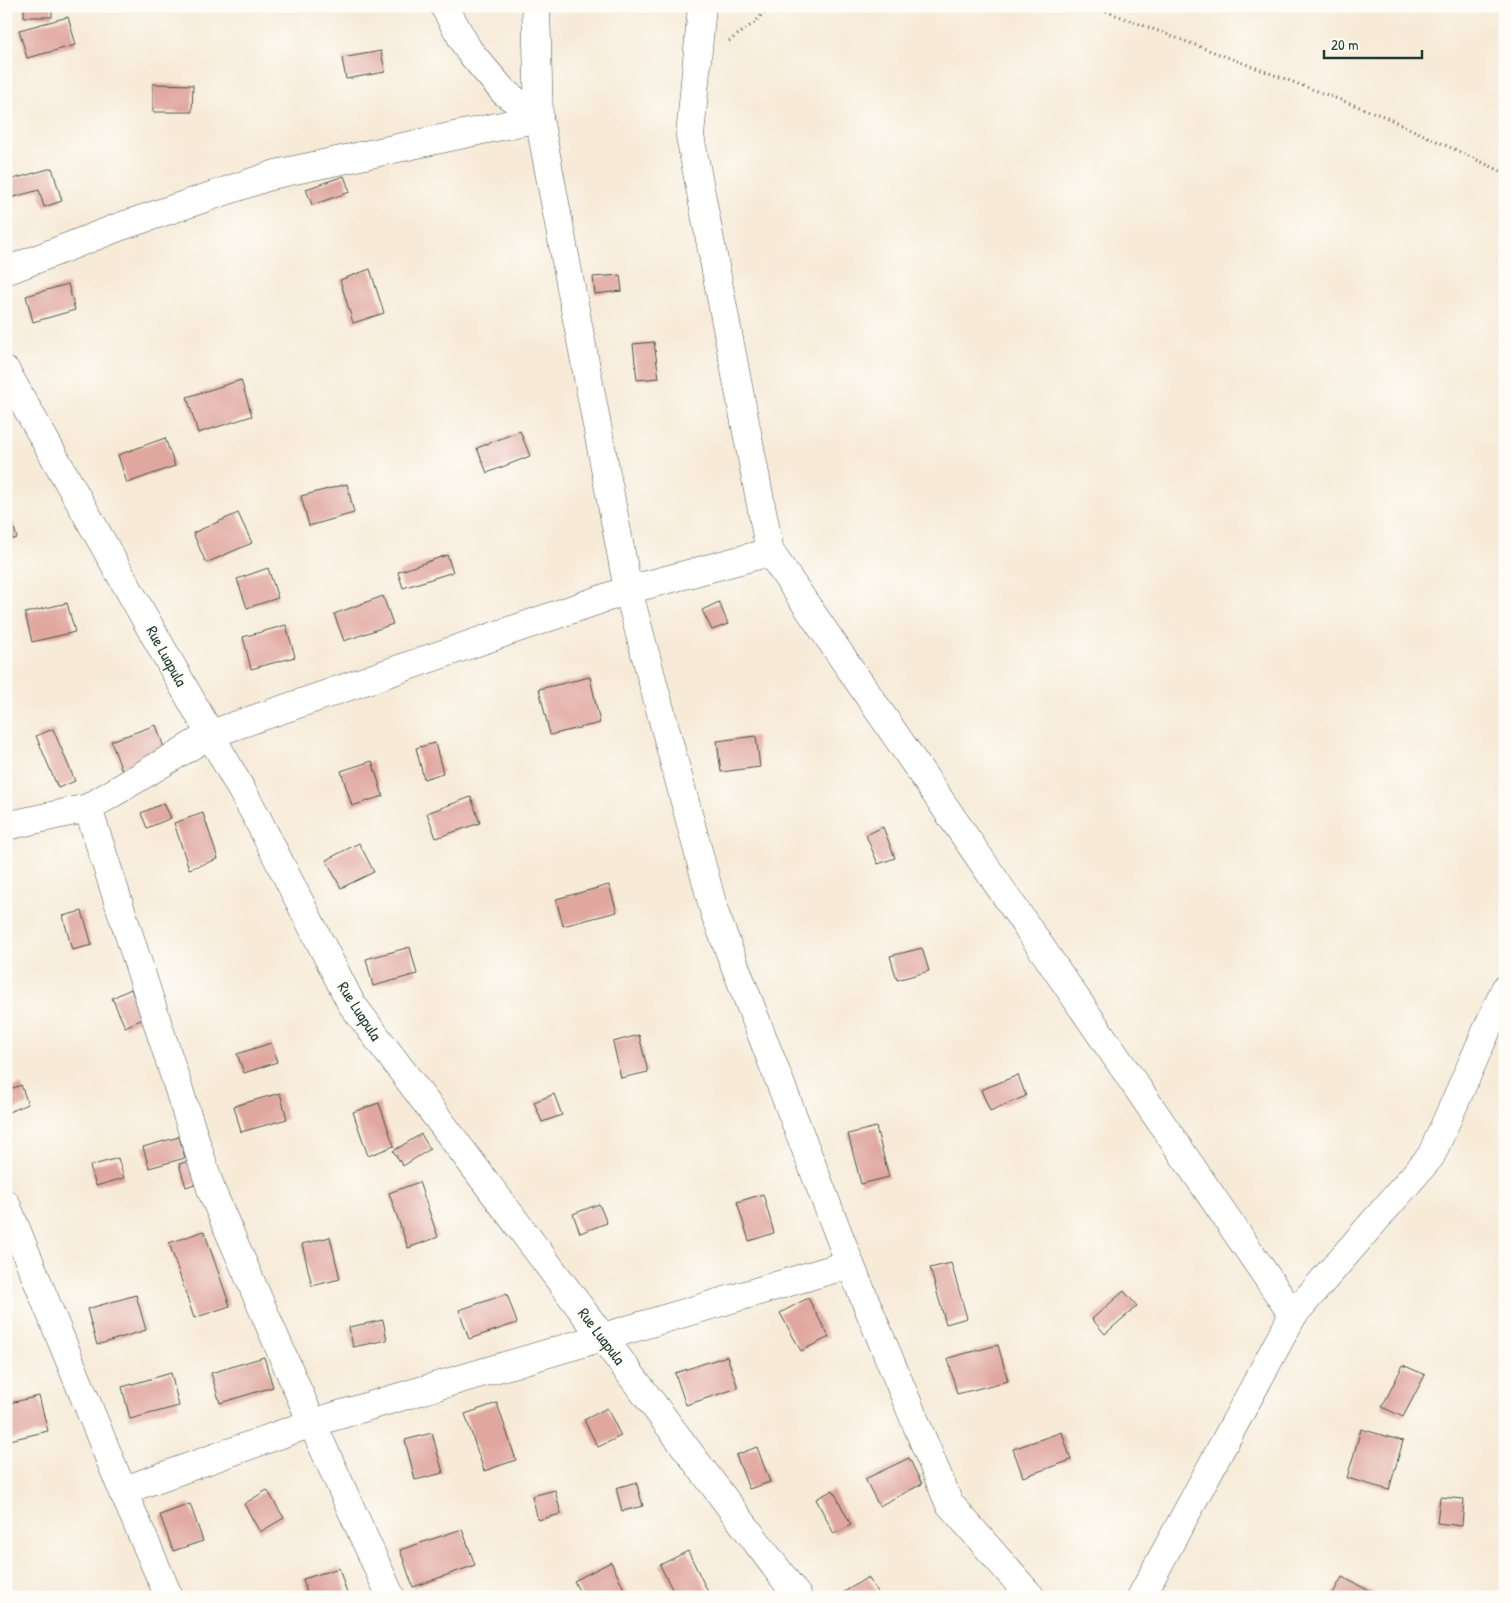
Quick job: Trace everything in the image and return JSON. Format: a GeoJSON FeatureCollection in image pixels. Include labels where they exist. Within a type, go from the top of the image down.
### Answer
{"type":"FeatureCollection","features":[{"type":"Feature","properties":{"kind":"street"},"geometry":{"type":"LineString","coordinates":[[444,6],[469,51],[504,92],[539,118]]}},
{"type":"Feature","properties":{"kind":"street"},"geometry":{"type":"LineString","coordinates":[[536,6],[539,118],[628,590],[715,914],[850,1264],[949,1503],[1031,1597]]}},
{"type":"Feature","properties":{"kind":"street"},"geometry":{"type":"LineString","coordinates":[[702,6],[690,136],[770,552],[1293,1315]]}},
{"type":"Feature","properties":{"kind":"street"},"geometry":{"type":"LineString","coordinates":[[6,271],[119,227],[276,174],[539,118]]}},
{"type":"Feature","properties":{"kind":"street","name":"Rue Luapula"},"geometry":{"type":"LineString","coordinates":[[6,371],[256,814],[351,1003],[798,1597]]}},
{"type":"Feature","properties":{"kind":"street"},"geometry":{"type":"LineString","coordinates":[[6,826],[88,808],[211,734],[628,590],[770,552]]}},
{"type":"Feature","properties":{"kind":"street"},"geometry":{"type":"LineString","coordinates":[[88,808],[212,1192],[312,1423],[391,1597]]}},
{"type":"Feature","properties":{"kind":"street"},"geometry":{"type":"LineString","coordinates":[[1141,1597],[1293,1315],[1431,1156],[1505,989]]}},
{"type":"Feature","properties":{"kind":"street"},"geometry":{"type":"LineString","coordinates":[[6,1204],[122,1491],[169,1597]]}},
{"type":"Feature","properties":{"kind":"street"},"geometry":{"type":"LineString","coordinates":[[122,1491],[312,1423],[850,1264]]}},
{"type":"Feature","properties":{"kind":"path"},"geometry":{"type":"LineString","coordinates":[[696,65],[754,23],[770,6]]}},
{"type":"Feature","properties":{"kind":"path"},"geometry":{"type":"LineString","coordinates":[[1092,6],[1384,116],[1505,173]]}},
{"type":"Feature","properties":{"kind":"building"},"geometry":{"type":"Polygon","coordinates":[[[24,6],[52,6],[52,17],[24,17],[24,6]]]}},
{"type":"Feature","properties":{"kind":"building"},"geometry":{"type":"Polygon","coordinates":[[[68,17],[76,45],[27,58],[19,30],[68,17]]]}},
{"type":"Feature","properties":{"kind":"building"},"geometry":{"type":"Polygon","coordinates":[[[381,51],[385,72],[346,79],[342,58],[381,51]]]}},
{"type":"Feature","properties":{"kind":"building"},"geometry":{"type":"Polygon","coordinates":[[[153,84],[193,85],[192,112],[153,112],[153,84]]]}},
{"type":"Feature","properties":{"kind":"building"},"geometry":{"type":"Polygon","coordinates":[[[52,168],[62,201],[44,207],[39,190],[7,199],[6,181],[52,168]]]}},
{"type":"Feature","properties":{"kind":"building"},"geometry":{"type":"Polygon","coordinates":[[[344,176],[350,192],[312,205],[306,189],[344,176]]]}},
{"type":"Feature","properties":{"kind":"building"},"geometry":{"type":"Polygon","coordinates":[[[370,269],[384,313],[353,323],[340,280],[370,269]]]}},
{"type":"Feature","properties":{"kind":"building"},"geometry":{"type":"Polygon","coordinates":[[[620,275],[622,291],[595,294],[593,277],[620,275]]]}},
{"type":"Feature","properties":{"kind":"building"},"geometry":{"type":"Polygon","coordinates":[[[68,284],[75,310],[33,322],[26,296],[68,284]]]}},
{"type":"Feature","properties":{"kind":"building"},"geometry":{"type":"Polygon","coordinates":[[[654,342],[659,378],[637,380],[633,344],[654,342]]]}},
{"type":"Feature","properties":{"kind":"building"},"geometry":{"type":"Polygon","coordinates":[[[241,380],[252,416],[198,433],[187,397],[241,380]]]}},
{"type":"Feature","properties":{"kind":"building"},"geometry":{"type":"Polygon","coordinates":[[[520,431],[530,456],[487,473],[477,448],[520,431]]]}},
{"type":"Feature","properties":{"kind":"building"},"geometry":{"type":"Polygon","coordinates":[[[165,438],[175,466],[127,483],[118,455],[165,438]]]}},
{"type":"Feature","properties":{"kind":"building"},"geometry":{"type":"Polygon","coordinates":[[[347,484],[354,513],[309,526],[301,496],[347,484]]]}},
{"type":"Feature","properties":{"kind":"building"},"geometry":{"type":"Polygon","coordinates":[[[9,511],[17,538],[6,541],[6,512],[9,511]]]}},
{"type":"Feature","properties":{"kind":"building"},"geometry":{"type":"Polygon","coordinates":[[[238,513],[252,543],[206,563],[193,533],[238,513]]]}},
{"type":"Feature","properties":{"kind":"building"},"geometry":{"type":"Polygon","coordinates":[[[447,555],[453,572],[403,588],[398,572],[447,555]]]}},
{"type":"Feature","properties":{"kind":"building"},"geometry":{"type":"Polygon","coordinates":[[[268,568],[278,598],[247,608],[237,579],[268,568]]]}},
{"type":"Feature","properties":{"kind":"building"},"geometry":{"type":"Polygon","coordinates":[[[383,596],[393,624],[344,641],[334,614],[383,596]]]}},
{"type":"Feature","properties":{"kind":"building"},"geometry":{"type":"Polygon","coordinates":[[[719,602],[728,624],[712,630],[702,610],[719,602]]]}},
{"type":"Feature","properties":{"kind":"building"},"geometry":{"type":"Polygon","coordinates":[[[67,603],[75,632],[32,642],[25,613],[67,603]]]}},
{"type":"Feature","properties":{"kind":"building"},"geometry":{"type":"Polygon","coordinates":[[[286,625],[295,657],[251,669],[243,637],[286,625]]]}},
{"type":"Feature","properties":{"kind":"building"},"geometry":{"type":"Polygon","coordinates":[[[590,677],[600,723],[550,735],[539,689],[590,677]]]}},
{"type":"Feature","properties":{"kind":"building"},"geometry":{"type":"Polygon","coordinates":[[[156,725],[167,756],[122,771],[111,741],[156,725]]]}},
{"type":"Feature","properties":{"kind":"building"},"geometry":{"type":"Polygon","coordinates":[[[53,729],[75,781],[58,788],[36,736],[53,729]]]}},
{"type":"Feature","properties":{"kind":"building"},"geometry":{"type":"Polygon","coordinates":[[[756,736],[760,767],[721,772],[717,741],[756,736]]]}},
{"type":"Feature","properties":{"kind":"building"},"geometry":{"type":"Polygon","coordinates":[[[435,743],[443,773],[424,779],[416,748],[435,743]]]}},
{"type":"Feature","properties":{"kind":"building"},"geometry":{"type":"Polygon","coordinates":[[[372,761],[383,796],[352,806],[341,771],[372,761]]]}},
{"type":"Feature","properties":{"kind":"building"},"geometry":{"type":"Polygon","coordinates":[[[471,797],[480,823],[436,838],[427,813],[471,797]]]}},
{"type":"Feature","properties":{"kind":"building"},"geometry":{"type":"Polygon","coordinates":[[[164,803],[171,818],[147,828],[141,813],[164,803]]]}},
{"type":"Feature","properties":{"kind":"building"},"geometry":{"type":"Polygon","coordinates":[[[203,813],[218,859],[189,869],[174,823],[203,813]]]}},
{"type":"Feature","properties":{"kind":"building"},"geometry":{"type":"Polygon","coordinates":[[[883,827],[895,858],[878,864],[866,835],[883,827]]]}},
{"type":"Feature","properties":{"kind":"building"},"geometry":{"type":"Polygon","coordinates":[[[359,843],[374,872],[341,888],[326,860],[359,843]]]}},
{"type":"Feature","properties":{"kind":"building"},"geometry":{"type":"Polygon","coordinates":[[[609,885],[617,912],[563,926],[556,899],[609,885]]]}},
{"type":"Feature","properties":{"kind":"building"},"geometry":{"type":"Polygon","coordinates":[[[82,911],[92,945],[72,950],[63,916],[82,911]]]}},
{"type":"Feature","properties":{"kind":"building"},"geometry":{"type":"Polygon","coordinates":[[[410,947],[417,974],[373,986],[366,959],[410,947]]]}},
{"type":"Feature","properties":{"kind":"building"},"geometry":{"type":"Polygon","coordinates":[[[922,948],[929,971],[897,980],[890,956],[922,948]]]}},
{"type":"Feature","properties":{"kind":"building"},"geometry":{"type":"Polygon","coordinates":[[[131,989],[143,1019],[125,1027],[112,998],[131,989]]]}},
{"type":"Feature","properties":{"kind":"building"},"geometry":{"type":"Polygon","coordinates":[[[639,1035],[648,1072],[621,1078],[613,1042],[639,1035]]]}},
{"type":"Feature","properties":{"kind":"building"},"geometry":{"type":"Polygon","coordinates":[[[271,1043],[277,1062],[244,1073],[237,1054],[271,1043]]]}},
{"type":"Feature","properties":{"kind":"building"},"geometry":{"type":"Polygon","coordinates":[[[1018,1075],[1026,1096],[990,1111],[981,1090],[1018,1075]]]}},
{"type":"Feature","properties":{"kind":"building"},"geometry":{"type":"Polygon","coordinates":[[[21,1085],[28,1104],[6,1113],[6,1091],[21,1085]]]}},
{"type":"Feature","properties":{"kind":"building"},"geometry":{"type":"Polygon","coordinates":[[[280,1093],[287,1119],[241,1132],[234,1106],[280,1093]]]}},
{"type":"Feature","properties":{"kind":"building"},"geometry":{"type":"Polygon","coordinates":[[[554,1094],[562,1115],[542,1122],[534,1102],[554,1094]]]}},
{"type":"Feature","properties":{"kind":"building"},"geometry":{"type":"Polygon","coordinates":[[[379,1103],[394,1146],[368,1156],[353,1112],[379,1103]]]}},
{"type":"Feature","properties":{"kind":"building"},"geometry":{"type":"Polygon","coordinates":[[[876,1127],[889,1177],[861,1184],[848,1134],[876,1127]]]}},
{"type":"Feature","properties":{"kind":"building"},"geometry":{"type":"Polygon","coordinates":[[[421,1134],[430,1149],[403,1166],[393,1151],[421,1134]]]}},
{"type":"Feature","properties":{"kind":"building"},"geometry":{"type":"Polygon","coordinates":[[[179,1137],[185,1158],[149,1168],[143,1147],[179,1137]]]}},
{"type":"Feature","properties":{"kind":"building"},"geometry":{"type":"Polygon","coordinates":[[[118,1158],[124,1178],[96,1186],[90,1166],[118,1158]]]}},
{"type":"Feature","properties":{"kind":"building"},"geometry":{"type":"Polygon","coordinates":[[[199,1158],[206,1180],[186,1187],[179,1164],[199,1158]]]}},
{"type":"Feature","properties":{"kind":"building"},"geometry":{"type":"Polygon","coordinates":[[[419,1182],[438,1237],[408,1248],[389,1193],[419,1182]]]}},
{"type":"Feature","properties":{"kind":"building"},"geometry":{"type":"Polygon","coordinates":[[[763,1194],[774,1233],[749,1241],[737,1202],[763,1194]]]}},
{"type":"Feature","properties":{"kind":"building"},"geometry":{"type":"Polygon","coordinates":[[[599,1204],[607,1223],[580,1233],[573,1214],[599,1204]]]}},
{"type":"Feature","properties":{"kind":"building"},"geometry":{"type":"Polygon","coordinates":[[[204,1231],[230,1306],[194,1318],[169,1243],[204,1231]]]}},
{"type":"Feature","properties":{"kind":"building"},"geometry":{"type":"Polygon","coordinates":[[[330,1237],[340,1279],[312,1286],[302,1244],[330,1237]]]}},
{"type":"Feature","properties":{"kind":"building"},"geometry":{"type":"Polygon","coordinates":[[[951,1263],[967,1318],[946,1324],[930,1268],[951,1263]]]}},
{"type":"Feature","properties":{"kind":"building"},"geometry":{"type":"Polygon","coordinates":[[[1124,1291],[1137,1306],[1105,1334],[1092,1319],[1124,1291]]]}},
{"type":"Feature","properties":{"kind":"building"},"geometry":{"type":"Polygon","coordinates":[[[507,1294],[517,1323],[469,1339],[459,1310],[507,1294]]]}},
{"type":"Feature","properties":{"kind":"building"},"geometry":{"type":"Polygon","coordinates":[[[136,1295],[146,1330],[97,1345],[87,1309],[136,1295]]]}},
{"type":"Feature","properties":{"kind":"building"},"geometry":{"type":"Polygon","coordinates":[[[808,1298],[829,1337],[801,1351],[780,1313],[808,1298]]]}},
{"type":"Feature","properties":{"kind":"building"},"geometry":{"type":"Polygon","coordinates":[[[383,1320],[387,1340],[353,1347],[349,1327],[383,1320]]]}},
{"type":"Feature","properties":{"kind":"building"},"geometry":{"type":"Polygon","coordinates":[[[998,1345],[1008,1381],[957,1394],[948,1358],[998,1345]]]}},
{"type":"Feature","properties":{"kind":"building"},"geometry":{"type":"Polygon","coordinates":[[[727,1356],[738,1388],[686,1405],[675,1373],[727,1356]]]}},
{"type":"Feature","properties":{"kind":"building"},"geometry":{"type":"Polygon","coordinates":[[[264,1357],[273,1387],[220,1403],[211,1373],[264,1357]]]}},
{"type":"Feature","properties":{"kind":"building"},"geometry":{"type":"Polygon","coordinates":[[[1403,1365],[1425,1375],[1403,1417],[1382,1407],[1403,1365]]]}},
{"type":"Feature","properties":{"kind":"building"},"geometry":{"type":"Polygon","coordinates":[[[171,1373],[179,1406],[130,1419],[122,1387],[171,1373]]]}},
{"type":"Feature","properties":{"kind":"building"},"geometry":{"type":"Polygon","coordinates":[[[39,1396],[48,1431],[6,1441],[6,1404],[39,1396]]]}},
{"type":"Feature","properties":{"kind":"building"},"geometry":{"type":"Polygon","coordinates":[[[497,1403],[516,1460],[484,1471],[465,1414],[497,1403]]]}},
{"type":"Feature","properties":{"kind":"building"},"geometry":{"type":"Polygon","coordinates":[[[607,1408],[621,1436],[598,1447],[584,1420],[607,1408]]]}},
{"type":"Feature","properties":{"kind":"building"},"geometry":{"type":"Polygon","coordinates":[[[1361,1429],[1403,1441],[1389,1490],[1347,1478],[1361,1429]]]}},
{"type":"Feature","properties":{"kind":"building"},"geometry":{"type":"Polygon","coordinates":[[[1062,1432],[1071,1460],[1023,1477],[1013,1449],[1062,1432]]]}},
{"type":"Feature","properties":{"kind":"building"},"geometry":{"type":"Polygon","coordinates":[[[432,1433],[443,1473],[415,1480],[405,1440],[432,1433]]]}},
{"type":"Feature","properties":{"kind":"building"},"geometry":{"type":"Polygon","coordinates":[[[757,1447],[770,1482],[749,1489],[736,1455],[757,1447]]]}},
{"type":"Feature","properties":{"kind":"building"},"geometry":{"type":"Polygon","coordinates":[[[909,1458],[922,1484],[879,1506],[865,1479],[909,1458]]]}},
{"type":"Feature","properties":{"kind":"building"},"geometry":{"type":"Polygon","coordinates":[[[636,1482],[643,1506],[622,1511],[616,1488],[636,1482]]]}},
{"type":"Feature","properties":{"kind":"building"},"geometry":{"type":"Polygon","coordinates":[[[267,1490],[284,1518],[260,1532],[244,1504],[267,1490]]]}},
{"type":"Feature","properties":{"kind":"building"},"geometry":{"type":"Polygon","coordinates":[[[555,1490],[561,1514],[538,1520],[532,1496],[555,1490]]]}},
{"type":"Feature","properties":{"kind":"building"},"geometry":{"type":"Polygon","coordinates":[[[833,1490],[851,1525],[834,1534],[816,1499],[833,1490]]]}},
{"type":"Feature","properties":{"kind":"building"},"geometry":{"type":"Polygon","coordinates":[[[1440,1497],[1464,1499],[1462,1526],[1437,1523],[1440,1497]]]}},
{"type":"Feature","properties":{"kind":"building"},"geometry":{"type":"Polygon","coordinates":[[[190,1504],[203,1541],[173,1551],[160,1515],[190,1504]]]}},
{"type":"Feature","properties":{"kind":"building"},"geometry":{"type":"Polygon","coordinates":[[[462,1529],[475,1565],[413,1587],[400,1550],[462,1529]]]}},
{"type":"Feature","properties":{"kind":"building"},"geometry":{"type":"Polygon","coordinates":[[[688,1551],[709,1597],[676,1597],[660,1565],[688,1551]]]}},
{"type":"Feature","properties":{"kind":"building"},"geometry":{"type":"Polygon","coordinates":[[[611,1562],[628,1597],[582,1597],[574,1581],[611,1562]]]}},
{"type":"Feature","properties":{"kind":"building"},"geometry":{"type":"Polygon","coordinates":[[[339,1568],[348,1597],[308,1597],[303,1579],[339,1568]]]}},
{"type":"Feature","properties":{"kind":"building"},"geometry":{"type":"Polygon","coordinates":[[[868,1577],[880,1597],[843,1597],[841,1594],[868,1577]]]}},
{"type":"Feature","properties":{"kind":"building"},"geometry":{"type":"Polygon","coordinates":[[[1342,1577],[1376,1594],[1375,1597],[1331,1597],[1342,1577]]]}}]}
